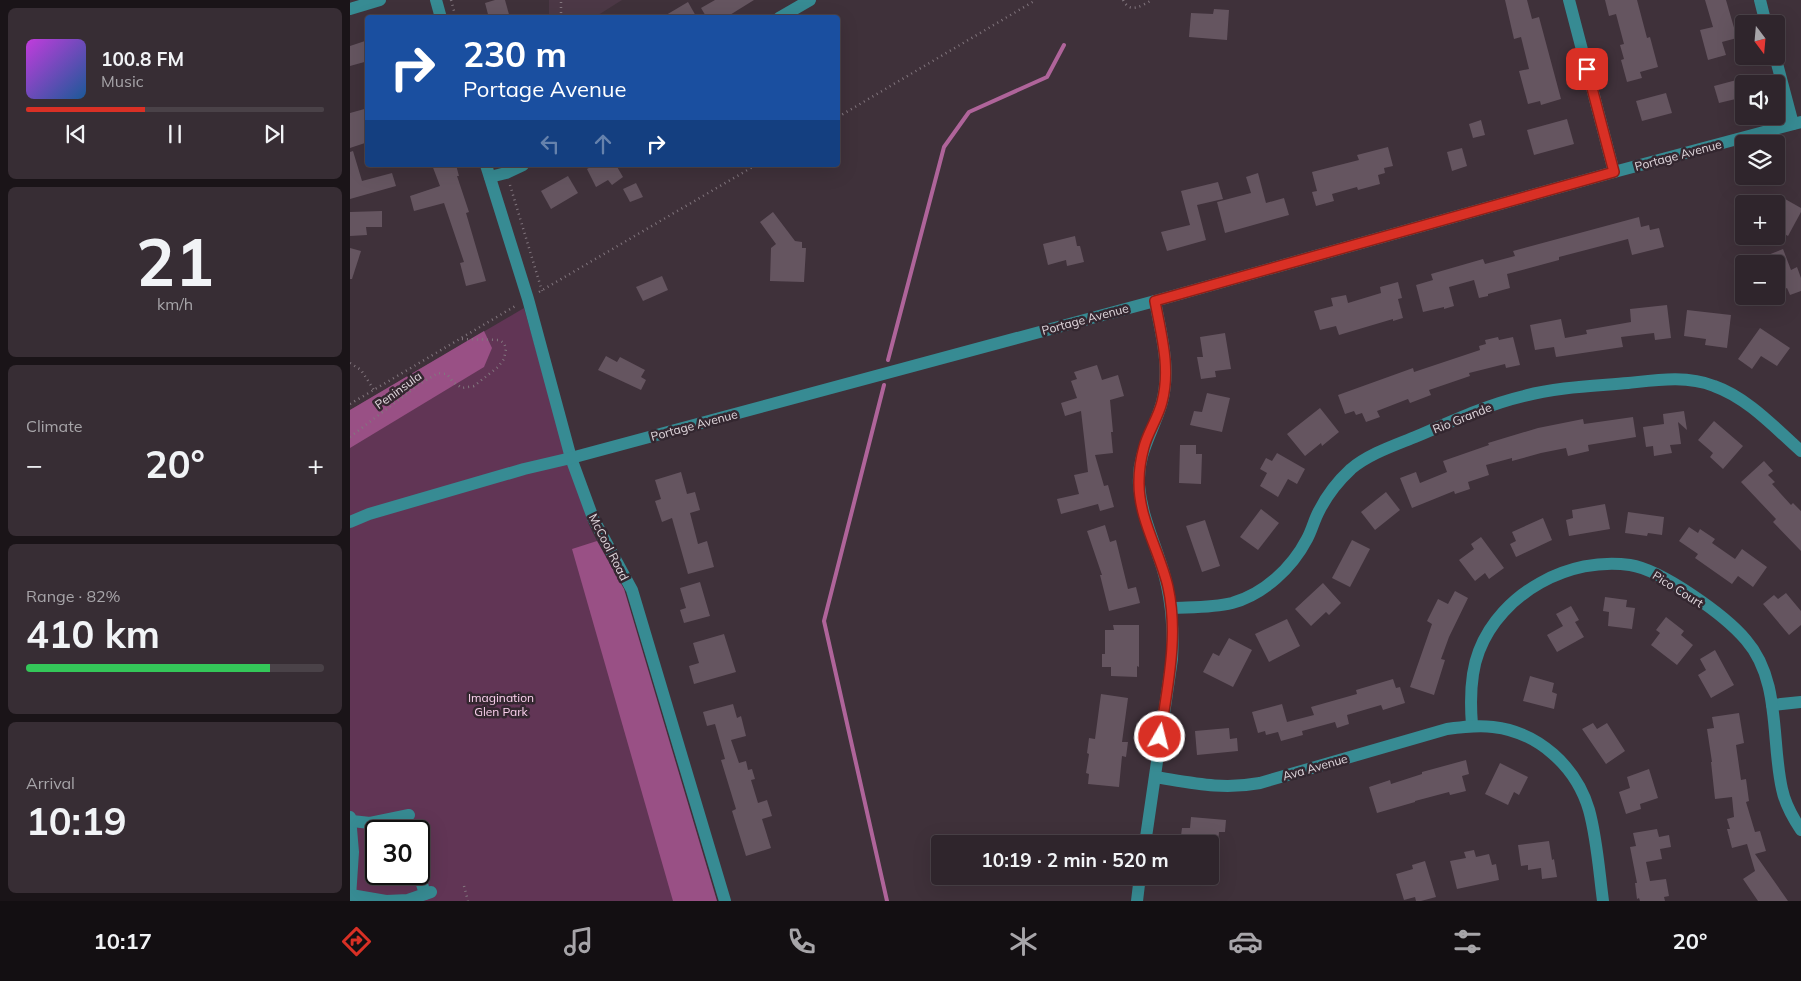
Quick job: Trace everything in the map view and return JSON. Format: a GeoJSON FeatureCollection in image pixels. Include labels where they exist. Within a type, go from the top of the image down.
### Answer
{"type":"FeatureCollection","features":[{"type":"Feature","properties":{"kind":"street"},"geometry":{"type":"LineString","coordinates":[[350,9],[380,0]]}},
{"type":"Feature","properties":{"kind":"street"},"geometry":{"type":"LineString","coordinates":[[436,0],[440,15]]}},
{"type":"Feature","properties":{"kind":"street"},"geometry":{"type":"LineString","coordinates":[[784,15],[810,0]]}},
{"type":"Feature","properties":{"kind":"street"},"geometry":{"type":"LineString","coordinates":[[1569,0],[1614,172]]}},
{"type":"Feature","properties":{"kind":"street"},"geometry":{"type":"LineString","coordinates":[[1760,0],[1764,15]]}},
{"type":"Feature","properties":{"kind":"street"},"geometry":{"type":"LineString","coordinates":[[1778,65],[1797,123]]}},
{"type":"Feature","properties":{"kind":"street","name":"Portage Avenue"},"geometry":{"type":"LineString","coordinates":[[350,522],[369,514],[524,469],[1155,301],[1614,172],[1797,123]]}},
{"type":"Feature","properties":{"kind":"street"},"geometry":{"type":"LineString","coordinates":[[488,171],[506,173],[519,167]]}},
{"type":"Feature","properties":{"kind":"street","name":"McCool Road"},"geometry":{"type":"LineString","coordinates":[[488,171],[528,299],[571,458],[593,518],[632,590],[725,901]]}},
{"type":"Feature","properties":{"kind":"street"},"geometry":{"type":"LineString","coordinates":[[1146,835],[1172,659],[1173,635],[1172,608],[1168,586],[1141,503],[1139,483],[1144,446],[1160,409],[1166,383],[1166,366],[1155,301]]}},
{"type":"Feature","properties":{"kind":"street","name":"Rio Grande"},"geometry":{"type":"LineString","coordinates":[[1172,608],[1232,603],[1248,597],[1268,585],[1284,572],[1307,539],[1319,511],[1335,485],[1352,468],[1372,456],[1397,445],[1492,405],[1525,395],[1562,389],[1665,379],[1690,380],[1713,385],[1740,400],[1801,451]]}},
{"type":"Feature","properties":{"kind":"street","name":"Pico Court"},"geometry":{"type":"LineString","coordinates":[[1472,725],[1470,704],[1473,673],[1479,651],[1496,621],[1508,606],[1553,576],[1582,567],[1608,563],[1631,565],[1648,570],[1665,578],[1722,616],[1748,642],[1758,658],[1766,678],[1772,705],[1782,790],[1788,807],[1801,830]]}},
{"type":"Feature","properties":{"kind":"street"},"geometry":{"type":"LineString","coordinates":[[1772,705],[1801,702]]}},
{"type":"Feature","properties":{"kind":"street","name":"Ava Avenue"},"geometry":{"type":"LineString","coordinates":[[1155,777],[1225,787],[1243,786],[1260,783],[1447,729],[1472,725],[1502,728],[1529,738],[1548,749],[1571,772],[1589,808],[1603,901]]}},
{"type":"Feature","properties":{"kind":"street"},"geometry":{"type":"LineString","coordinates":[[385,820],[405,816],[405,820]]}},
{"type":"Feature","properties":{"kind":"street"},"geometry":{"type":"LineString","coordinates":[[365,822],[351,819],[353,852],[350,896],[386,901],[408,900],[428,893],[424,885]]}},
{"type":"Feature","properties":{"kind":"street"},"geometry":{"type":"LineString","coordinates":[[1137,901],[1139,885]]}},
{"type":"Feature","properties":{"kind":"path"},"geometry":{"type":"LineString","coordinates":[[451,0],[455,15]]}},
{"type":"Feature","properties":{"kind":"path"},"geometry":{"type":"LineString","coordinates":[[561,0],[561,15]]}},
{"type":"Feature","properties":{"kind":"path"},"geometry":{"type":"LineString","coordinates":[[840,116],[1036,0]]}},
{"type":"Feature","properties":{"kind":"path"},"geometry":{"type":"LineString","coordinates":[[1123,0],[1126,6],[1131,9],[1138,8],[1152,0]]}},
{"type":"Feature","properties":{"kind":"path"},"geometry":{"type":"LineString","coordinates":[[350,404],[753,167]]}},
{"type":"Feature","properties":{"kind":"path"},"geometry":{"type":"LineString","coordinates":[[506,173],[542,291]]}},
{"type":"Feature","properties":{"kind":"path","name":"Peninsula"},"geometry":{"type":"LineString","coordinates":[[350,437],[418,385],[438,374],[447,374],[462,388],[474,386],[498,367],[504,359],[506,349],[504,343],[499,340],[460,339]]}},
{"type":"Feature","properties":{"kind":"path"},"geometry":{"type":"LineString","coordinates":[[350,363],[361,370],[374,390]]}},
{"type":"Feature","properties":{"kind":"path"},"geometry":{"type":"LineString","coordinates":[[464,886],[468,901]]}},
{"type":"Feature","properties":{"kind":"shaded area"},"geometry":{"type":"Polygon","coordinates":[[[549,0],[622,0],[598,15],[549,15],[549,0]]]}},
{"type":"Feature","properties":{"kind":"shaded area"},"geometry":{"type":"Polygon","coordinates":[[[484,331],[492,348],[484,367],[350,448],[350,410],[484,331]]]}},
{"type":"Feature","properties":{"kind":"shaded area"},"geometry":{"type":"Polygon","coordinates":[[[597,541],[624,589],[717,901],[673,901],[572,549],[597,541]]]}},
{"type":"Feature","properties":{"kind":"green space","name":"Imagination Glen Park"},"geometry":{"type":"Polygon","coordinates":[[[524,308],[589,525],[624,589],[717,901],[350,901],[350,410],[524,308]]]}},
{"type":"Feature","properties":{"kind":"building"},"geometry":{"type":"Polygon","coordinates":[[[505,0],[509,15],[488,15],[485,3],[505,0]]]}},
{"type":"Feature","properties":{"kind":"building"},"geometry":{"type":"Polygon","coordinates":[[[715,0],[754,0],[730,15],[705,15],[701,8],[715,0]]]}},
{"type":"Feature","properties":{"kind":"building"},"geometry":{"type":"Polygon","coordinates":[[[1505,0],[1527,0],[1532,19],[1539,17],[1561,99],[1541,105],[1540,101],[1528,104],[1519,71],[1529,69],[1521,37],[1514,39],[1505,0]]]}},
{"type":"Feature","properties":{"kind":"building"},"geometry":{"type":"Polygon","coordinates":[[[1605,0],[1637,0],[1647,38],[1650,37],[1658,67],[1640,72],[1642,78],[1627,82],[1621,60],[1624,59],[1620,45],[1624,44],[1616,14],[1609,16],[1605,0]]]}},
{"type":"Feature","properties":{"kind":"building"},"geometry":{"type":"Polygon","coordinates":[[[1705,0],[1726,0],[1735,31],[1735,39],[1722,42],[1726,55],[1708,60],[1700,30],[1713,27],[1705,0]]]}},
{"type":"Feature","properties":{"kind":"building"},"geometry":{"type":"Polygon","coordinates":[[[688,2],[695,15],[666,15],[688,2]]]}},
{"type":"Feature","properties":{"kind":"building"},"geometry":{"type":"Polygon","coordinates":[[[1214,9],[1229,10],[1227,40],[1189,37],[1191,13],[1213,14],[1214,9]]]}},
{"type":"Feature","properties":{"kind":"building"},"geometry":{"type":"Polygon","coordinates":[[[365,41],[365,62],[350,66],[350,46],[365,41]]]}},
{"type":"Feature","properties":{"kind":"building"},"geometry":{"type":"Polygon","coordinates":[[[1735,80],[1735,99],[1719,103],[1714,86],[1735,80]]]}},
{"type":"Feature","properties":{"kind":"building"},"geometry":{"type":"Polygon","coordinates":[[[1666,93],[1672,113],[1642,121],[1636,101],[1666,93]]]}},
{"type":"Feature","properties":{"kind":"building"},"geometry":{"type":"Polygon","coordinates":[[[365,109],[365,143],[350,148],[350,113],[365,109]]]}},
{"type":"Feature","properties":{"kind":"building"},"geometry":{"type":"Polygon","coordinates":[[[1567,119],[1574,144],[1534,155],[1527,130],[1567,119]]]}},
{"type":"Feature","properties":{"kind":"building"},"geometry":{"type":"Polygon","coordinates":[[[1481,120],[1485,135],[1473,138],[1469,124],[1481,120]]]}},
{"type":"Feature","properties":{"kind":"building"},"geometry":{"type":"Polygon","coordinates":[[[1388,147],[1393,166],[1384,168],[1385,173],[1378,175],[1380,184],[1358,190],[1357,187],[1332,194],[1334,201],[1316,206],[1312,192],[1317,191],[1312,172],[1359,160],[1357,155],[1388,147]]]}},
{"type":"Feature","properties":{"kind":"building"},"geometry":{"type":"Polygon","coordinates":[[[1462,148],[1467,166],[1452,171],[1447,152],[1462,148]]]}},
{"type":"Feature","properties":{"kind":"building"},"geometry":{"type":"Polygon","coordinates":[[[353,151],[362,181],[392,173],[396,186],[350,199],[350,152],[353,151]]]}},
{"type":"Feature","properties":{"kind":"building"},"geometry":{"type":"Polygon","coordinates":[[[433,167],[457,167],[459,176],[457,176],[469,212],[466,213],[486,281],[466,286],[460,263],[464,262],[444,203],[414,211],[410,196],[440,186],[433,167]]]}},
{"type":"Feature","properties":{"kind":"building"},"geometry":{"type":"Polygon","coordinates":[[[590,167],[617,167],[623,177],[612,185],[608,180],[596,187],[587,169],[590,167]]]}},
{"type":"Feature","properties":{"kind":"building"},"geometry":{"type":"Polygon","coordinates":[[[1258,173],[1266,203],[1284,198],[1289,215],[1225,233],[1217,202],[1251,193],[1246,177],[1258,173]]]}},
{"type":"Feature","properties":{"kind":"building"},"geometry":{"type":"Polygon","coordinates":[[[568,176],[578,193],[551,209],[541,191],[568,176]]]}},
{"type":"Feature","properties":{"kind":"building"},"geometry":{"type":"Polygon","coordinates":[[[1218,182],[1223,199],[1197,205],[1206,240],[1167,251],[1161,232],[1190,225],[1181,191],[1218,182]]]}},
{"type":"Feature","properties":{"kind":"building"},"geometry":{"type":"Polygon","coordinates":[[[636,183],[643,197],[630,202],[623,189],[636,183]]]}},
{"type":"Feature","properties":{"kind":"building"},"geometry":{"type":"Polygon","coordinates":[[[1785,199],[1801,208],[1801,212],[1788,236],[1785,234],[1785,199]]]}},
{"type":"Feature","properties":{"kind":"building"},"geometry":{"type":"Polygon","coordinates":[[[382,211],[382,227],[366,227],[367,235],[350,236],[350,212],[382,211]]]}},
{"type":"Feature","properties":{"kind":"building"},"geometry":{"type":"Polygon","coordinates":[[[773,212],[795,241],[802,242],[802,248],[806,248],[804,282],[770,281],[771,248],[776,244],[760,222],[773,212]]]}},
{"type":"Feature","properties":{"kind":"building"},"geometry":{"type":"Polygon","coordinates":[[[1639,217],[1641,227],[1649,225],[1650,230],[1659,228],[1664,247],[1632,255],[1628,239],[1559,257],[1559,260],[1507,274],[1510,288],[1488,294],[1488,296],[1479,298],[1474,280],[1449,287],[1454,306],[1423,312],[1416,285],[1433,280],[1431,274],[1483,259],[1485,264],[1515,256],[1513,251],[1639,217]]]}},
{"type":"Feature","properties":{"kind":"building"},"geometry":{"type":"Polygon","coordinates":[[[1075,236],[1084,262],[1067,266],[1066,260],[1048,265],[1043,244],[1075,236]]]}},
{"type":"Feature","properties":{"kind":"building"},"geometry":{"type":"Polygon","coordinates":[[[350,248],[361,251],[352,279],[350,279],[350,248]]]}},
{"type":"Feature","properties":{"kind":"building"},"geometry":{"type":"Polygon","coordinates":[[[1783,249],[1791,270],[1797,267],[1801,278],[1801,291],[1790,295],[1787,288],[1785,289],[1785,255],[1768,255],[1783,249]]]}},
{"type":"Feature","properties":{"kind":"building"},"geometry":{"type":"Polygon","coordinates":[[[662,276],[668,290],[643,301],[636,287],[662,276]]]}},
{"type":"Feature","properties":{"kind":"building"},"geometry":{"type":"Polygon","coordinates":[[[1398,282],[1402,298],[1398,299],[1403,318],[1393,321],[1393,319],[1339,335],[1336,326],[1320,330],[1314,311],[1333,306],[1331,298],[1346,295],[1348,303],[1381,293],[1380,287],[1398,282]]]}},
{"type":"Feature","properties":{"kind":"building"},"geometry":{"type":"Polygon","coordinates":[[[1667,305],[1671,338],[1655,340],[1654,333],[1621,337],[1623,347],[1556,357],[1554,347],[1535,350],[1530,325],[1561,319],[1565,338],[1587,334],[1586,330],[1631,322],[1630,309],[1667,305]]]}},
{"type":"Feature","properties":{"kind":"building"},"geometry":{"type":"Polygon","coordinates":[[[1687,310],[1731,315],[1727,348],[1705,345],[1706,339],[1684,336],[1687,310]]]}},
{"type":"Feature","properties":{"kind":"building"},"geometry":{"type":"Polygon","coordinates":[[[1760,328],[1790,348],[1777,366],[1761,356],[1752,369],[1738,359],[1760,328]]]}},
{"type":"Feature","properties":{"kind":"building"},"geometry":{"type":"Polygon","coordinates":[[[1225,333],[1231,369],[1215,371],[1216,377],[1201,379],[1197,357],[1203,357],[1200,337],[1225,333]]]}},
{"type":"Feature","properties":{"kind":"building"},"geometry":{"type":"Polygon","coordinates":[[[1498,337],[1499,340],[1513,337],[1520,365],[1506,368],[1505,364],[1469,373],[1470,376],[1429,390],[1431,395],[1410,403],[1408,399],[1377,411],[1380,417],[1366,422],[1362,413],[1356,415],[1354,411],[1345,414],[1338,395],[1413,368],[1414,372],[1480,350],[1479,346],[1486,344],[1485,340],[1498,337]]]}},
{"type":"Feature","properties":{"kind":"building"},"geometry":{"type":"Polygon","coordinates":[[[606,356],[617,362],[620,357],[645,370],[641,377],[646,380],[641,390],[598,370],[606,356]]]}},
{"type":"Feature","properties":{"kind":"building"},"geometry":{"type":"Polygon","coordinates":[[[1097,365],[1102,380],[1118,375],[1124,396],[1110,400],[1113,453],[1095,455],[1104,486],[1108,485],[1114,507],[1100,511],[1098,504],[1061,514],[1057,499],[1079,494],[1074,475],[1088,472],[1081,411],[1065,416],[1061,403],[1077,398],[1071,381],[1077,379],[1074,372],[1097,365]]]}},
{"type":"Feature","properties":{"kind":"building"},"geometry":{"type":"Polygon","coordinates":[[[1207,393],[1230,398],[1222,432],[1190,425],[1194,411],[1202,412],[1207,393]]]}},
{"type":"Feature","properties":{"kind":"building"},"geometry":{"type":"Polygon","coordinates":[[[1320,408],[1339,432],[1322,446],[1321,443],[1305,456],[1287,434],[1320,408]]]}},
{"type":"Feature","properties":{"kind":"building"},"geometry":{"type":"Polygon","coordinates":[[[1684,411],[1687,430],[1678,422],[1681,444],[1670,445],[1672,453],[1654,456],[1653,446],[1646,447],[1643,427],[1664,424],[1663,414],[1684,411]]]}},
{"type":"Feature","properties":{"kind":"building"},"geometry":{"type":"Polygon","coordinates":[[[1633,417],[1636,437],[1588,445],[1589,451],[1568,456],[1566,448],[1486,465],[1489,475],[1468,482],[1470,489],[1455,494],[1454,491],[1412,508],[1400,478],[1416,472],[1420,483],[1447,472],[1443,461],[1489,445],[1488,443],[1538,428],[1583,419],[1584,424],[1633,417]]]}},
{"type":"Feature","properties":{"kind":"building"},"geometry":{"type":"Polygon","coordinates":[[[1714,421],[1743,446],[1723,469],[1710,457],[1713,453],[1698,440],[1714,421]]]}},
{"type":"Feature","properties":{"kind":"building"},"geometry":{"type":"Polygon","coordinates":[[[1180,445],[1196,445],[1196,454],[1202,454],[1201,484],[1179,483],[1180,445]]]}},
{"type":"Feature","properties":{"kind":"building"},"geometry":{"type":"Polygon","coordinates":[[[1277,453],[1305,469],[1297,484],[1288,479],[1278,497],[1260,486],[1267,473],[1260,469],[1266,458],[1272,461],[1277,453]]]}},
{"type":"Feature","properties":{"kind":"building"},"geometry":{"type":"Polygon","coordinates":[[[1764,461],[1773,471],[1768,475],[1775,482],[1772,484],[1791,505],[1793,503],[1801,511],[1801,551],[1773,522],[1776,519],[1741,482],[1764,461]]]}},
{"type":"Feature","properties":{"kind":"building"},"geometry":{"type":"Polygon","coordinates":[[[681,472],[687,494],[695,492],[700,510],[690,513],[698,544],[707,541],[714,567],[688,574],[672,518],[662,522],[655,501],[661,499],[655,480],[681,472]]]}},
{"type":"Feature","properties":{"kind":"building"},"geometry":{"type":"Polygon","coordinates":[[[1386,492],[1400,510],[1375,530],[1361,512],[1386,492]]]}},
{"type":"Feature","properties":{"kind":"building"},"geometry":{"type":"Polygon","coordinates":[[[1605,504],[1610,529],[1569,536],[1566,520],[1573,518],[1572,510],[1605,504]]]}},
{"type":"Feature","properties":{"kind":"building"},"geometry":{"type":"Polygon","coordinates":[[[1261,509],[1279,523],[1258,550],[1240,537],[1261,509]]]}},
{"type":"Feature","properties":{"kind":"building"},"geometry":{"type":"Polygon","coordinates":[[[1628,512],[1664,517],[1662,535],[1648,533],[1647,536],[1625,533],[1628,512]]]}},
{"type":"Feature","properties":{"kind":"building"},"geometry":{"type":"Polygon","coordinates":[[[1543,518],[1552,540],[1516,557],[1510,544],[1516,541],[1512,532],[1543,518]]]}},
{"type":"Feature","properties":{"kind":"building"},"geometry":{"type":"Polygon","coordinates":[[[1205,520],[1220,566],[1202,572],[1186,526],[1205,520]]]}},
{"type":"Feature","properties":{"kind":"building"},"geometry":{"type":"Polygon","coordinates":[[[1105,525],[1110,542],[1116,540],[1128,589],[1136,587],[1140,603],[1109,611],[1100,575],[1102,575],[1087,531],[1105,525]]]}},
{"type":"Feature","properties":{"kind":"building"},"geometry":{"type":"Polygon","coordinates":[[[1689,527],[1698,533],[1700,529],[1715,539],[1712,543],[1735,559],[1742,549],[1767,567],[1753,587],[1738,576],[1732,584],[1695,558],[1698,554],[1679,541],[1689,527]]]}},
{"type":"Feature","properties":{"kind":"building"},"geometry":{"type":"Polygon","coordinates":[[[1481,537],[1504,568],[1489,579],[1485,573],[1475,581],[1459,560],[1474,549],[1471,544],[1481,537]]]}},
{"type":"Feature","properties":{"kind":"building"},"geometry":{"type":"Polygon","coordinates":[[[1352,540],[1370,549],[1350,587],[1332,578],[1352,540]]]}},
{"type":"Feature","properties":{"kind":"building"},"geometry":{"type":"Polygon","coordinates":[[[700,582],[710,616],[684,623],[680,610],[686,608],[680,588],[700,582]]]}},
{"type":"Feature","properties":{"kind":"building"},"geometry":{"type":"Polygon","coordinates":[[[1323,583],[1341,603],[1329,615],[1326,612],[1311,626],[1295,609],[1323,583]]]}},
{"type":"Feature","properties":{"kind":"building"},"geometry":{"type":"Polygon","coordinates":[[[1455,591],[1468,598],[1449,637],[1441,659],[1445,660],[1434,695],[1410,687],[1432,624],[1427,621],[1438,599],[1448,604],[1455,591]]]}},
{"type":"Feature","properties":{"kind":"building"},"geometry":{"type":"Polygon","coordinates":[[[1786,593],[1801,611],[1801,625],[1789,635],[1763,604],[1774,595],[1778,599],[1786,593]]]}},
{"type":"Feature","properties":{"kind":"building"},"geometry":{"type":"Polygon","coordinates":[[[1605,597],[1627,600],[1626,607],[1635,608],[1632,629],[1608,626],[1609,612],[1603,611],[1605,597]]]}},
{"type":"Feature","properties":{"kind":"building"},"geometry":{"type":"Polygon","coordinates":[[[1571,606],[1579,620],[1575,622],[1584,637],[1557,652],[1547,635],[1563,626],[1556,614],[1571,606]]]}},
{"type":"Feature","properties":{"kind":"building"},"geometry":{"type":"Polygon","coordinates":[[[1666,617],[1684,631],[1681,635],[1693,645],[1677,665],[1651,645],[1660,633],[1656,630],[1666,617]]]}},
{"type":"Feature","properties":{"kind":"building"},"geometry":{"type":"Polygon","coordinates":[[[1287,619],[1300,646],[1269,662],[1255,634],[1287,619]]]}},
{"type":"Feature","properties":{"kind":"building"},"geometry":{"type":"Polygon","coordinates":[[[1113,625],[1139,625],[1139,667],[1137,666],[1137,677],[1111,676],[1111,667],[1102,667],[1102,654],[1105,654],[1105,630],[1114,630],[1113,625]]]}},
{"type":"Feature","properties":{"kind":"building"},"geometry":{"type":"Polygon","coordinates":[[[724,634],[736,672],[694,684],[689,666],[699,663],[693,643],[724,634]]]}},
{"type":"Feature","properties":{"kind":"building"},"geometry":{"type":"Polygon","coordinates":[[[1229,638],[1252,650],[1233,687],[1203,672],[1213,653],[1219,656],[1229,638]]]}},
{"type":"Feature","properties":{"kind":"building"},"geometry":{"type":"Polygon","coordinates":[[[1715,650],[1734,685],[1711,698],[1698,675],[1706,670],[1700,659],[1715,650]]]}},
{"type":"Feature","properties":{"kind":"building"},"geometry":{"type":"Polygon","coordinates":[[[1530,676],[1554,683],[1552,692],[1557,694],[1554,709],[1523,701],[1530,676]]]}},
{"type":"Feature","properties":{"kind":"building"},"geometry":{"type":"Polygon","coordinates":[[[1393,679],[1396,688],[1400,687],[1405,703],[1383,710],[1381,705],[1347,715],[1349,724],[1337,728],[1335,722],[1302,731],[1303,735],[1281,741],[1278,732],[1266,735],[1265,731],[1258,733],[1252,712],[1282,704],[1287,722],[1314,715],[1311,707],[1357,694],[1356,690],[1393,679]]]}},
{"type":"Feature","properties":{"kind":"building"},"geometry":{"type":"Polygon","coordinates":[[[1101,694],[1128,698],[1122,742],[1128,742],[1126,757],[1122,756],[1119,787],[1088,784],[1089,774],[1086,773],[1089,738],[1095,739],[1101,694]]]}},
{"type":"Feature","properties":{"kind":"building"},"geometry":{"type":"Polygon","coordinates":[[[733,704],[737,718],[741,716],[746,736],[731,740],[739,763],[746,761],[748,770],[752,769],[755,779],[751,780],[758,803],[767,800],[772,816],[762,819],[771,848],[746,856],[732,811],[736,809],[721,760],[725,759],[715,724],[707,726],[703,712],[733,704]]]}},
{"type":"Feature","properties":{"kind":"building"},"geometry":{"type":"Polygon","coordinates":[[[1739,713],[1744,743],[1736,745],[1741,780],[1746,779],[1749,801],[1746,802],[1755,832],[1760,831],[1766,851],[1755,854],[1788,901],[1758,901],[1743,879],[1755,871],[1747,844],[1732,848],[1727,829],[1730,829],[1727,819],[1734,817],[1732,797],[1715,799],[1707,729],[1714,728],[1712,717],[1739,713]]]}},
{"type":"Feature","properties":{"kind":"building"},"geometry":{"type":"Polygon","coordinates":[[[1593,723],[1597,729],[1607,723],[1625,751],[1606,764],[1582,729],[1593,723]]]}},
{"type":"Feature","properties":{"kind":"building"},"geometry":{"type":"Polygon","coordinates":[[[1229,728],[1230,739],[1237,738],[1238,751],[1197,755],[1195,731],[1229,728]]]}},
{"type":"Feature","properties":{"kind":"building"},"geometry":{"type":"Polygon","coordinates":[[[1466,760],[1469,774],[1462,776],[1466,791],[1450,795],[1449,792],[1377,813],[1369,787],[1390,780],[1391,784],[1422,774],[1422,772],[1466,760]]]}},
{"type":"Feature","properties":{"kind":"building"},"geometry":{"type":"Polygon","coordinates":[[[1500,763],[1528,777],[1519,795],[1514,792],[1508,805],[1485,794],[1500,763]]]}},
{"type":"Feature","properties":{"kind":"building"},"geometry":{"type":"Polygon","coordinates":[[[1649,769],[1658,798],[1640,804],[1641,809],[1626,814],[1619,792],[1630,788],[1627,777],[1649,769]]]}},
{"type":"Feature","properties":{"kind":"building"},"geometry":{"type":"Polygon","coordinates":[[[1191,817],[1226,820],[1225,832],[1219,832],[1219,835],[1181,835],[1182,828],[1190,828],[1191,817]]]}},
{"type":"Feature","properties":{"kind":"building"},"geometry":{"type":"Polygon","coordinates":[[[1657,829],[1659,837],[1669,835],[1671,847],[1660,849],[1662,859],[1646,862],[1650,881],[1666,879],[1669,896],[1664,897],[1665,901],[1640,901],[1639,898],[1637,899],[1635,883],[1637,883],[1630,847],[1636,846],[1633,833],[1657,829]]]}},
{"type":"Feature","properties":{"kind":"building"},"geometry":{"type":"Polygon","coordinates":[[[1549,841],[1557,877],[1542,879],[1541,868],[1528,870],[1528,865],[1521,866],[1518,845],[1549,841]]]}},
{"type":"Feature","properties":{"kind":"building"},"geometry":{"type":"Polygon","coordinates":[[[1474,850],[1476,857],[1489,854],[1492,865],[1496,864],[1499,880],[1457,889],[1450,861],[1466,858],[1464,852],[1474,850]]]}},
{"type":"Feature","properties":{"kind":"building"},"geometry":{"type":"Polygon","coordinates":[[[1425,861],[1436,897],[1421,901],[1416,901],[1415,897],[1404,900],[1396,874],[1413,869],[1412,865],[1425,861]]]}},
{"type":"Feature","properties":{"kind":"waterway"},"geometry":{"type":"LineString","coordinates":[[888,360],[944,147],[969,112],[1047,77],[1064,45]]}},
{"type":"Feature","properties":{"kind":"waterway"},"geometry":{"type":"LineString","coordinates":[[884,385],[824,621],[887,901]]}},
{"type":"Feature","properties":{"kind":"route"},"geometry":{"type":"LineString","coordinates":[[1160,737],[1172,659],[1172,608],[1160,558],[1141,503],[1139,483],[1144,446],[1155,423],[1166,383],[1164,346],[1155,301],[1614,172],[1587,69]]}}]}
